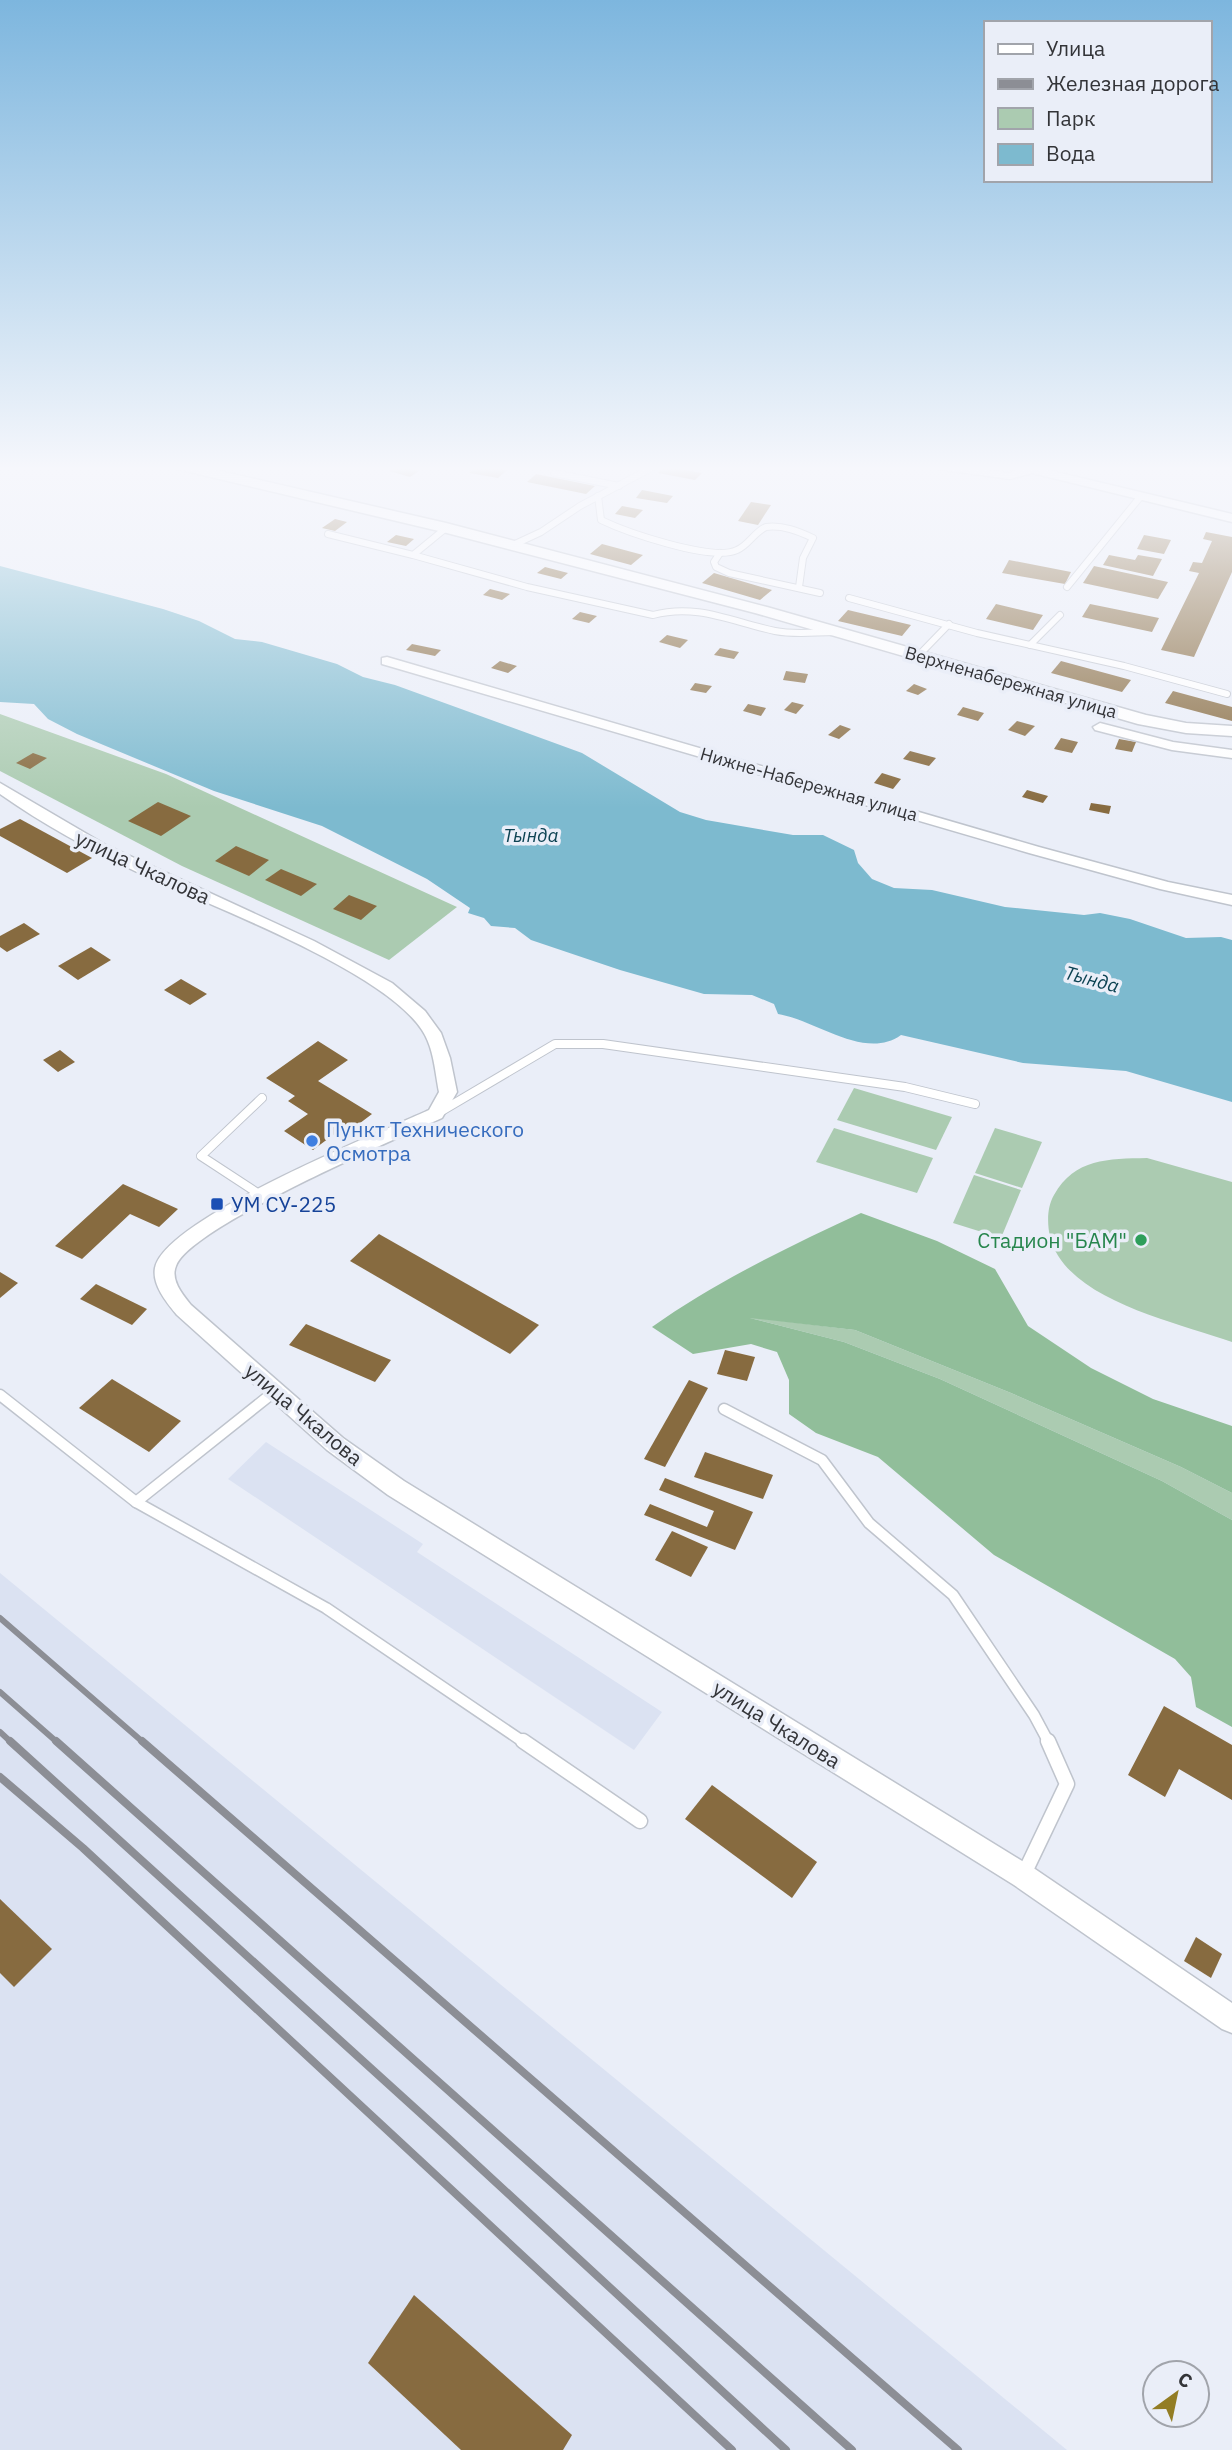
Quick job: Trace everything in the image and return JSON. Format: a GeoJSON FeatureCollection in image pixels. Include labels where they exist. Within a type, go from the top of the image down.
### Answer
{"type":"FeatureCollection","features":[{"type":"Feature","properties":{"kind":"street","name":"Верхненабережная улица"},"geometry":{"type":"LineString","coordinates":[[647,580],[842,632],[1144,720],[1186,728],[1232,730]]}},
{"type":"Feature","properties":{"kind":"street","name":"Нижне-Набережная улица"},"geometry":{"type":"LineString","coordinates":[[387,662],[1034,850],[1166,886],[1232,900]]}},
{"type":"Feature","properties":{"kind":"street"},"geometry":{"type":"LineString","coordinates":[[1100,727],[1172,746],[1232,754]]}},
{"type":"Feature","properties":{"kind":"street","name":"улица Чкалова"},"geometry":{"type":"LineString","coordinates":[[0,787],[53,824],[113,855],[309,944],[400,996],[430,1028],[448,1092],[436,1114],[262,1196],[204,1228],[183,1244],[166,1263],[165,1279],[171,1295],[184,1310],[335,1444],[396,1488],[1023,1876],[1232,2019]]}},
{"type":"Feature","properties":{"kind":"lane"},"geometry":{"type":"LineString","coordinates":[[503,580],[653,615],[691,607],[776,632],[842,632]]}},
{"type":"Feature","properties":{"kind":"lane"},"geometry":{"type":"LineString","coordinates":[[753,580],[820,593]]}},
{"type":"Feature","properties":{"kind":"lane"},"geometry":{"type":"LineString","coordinates":[[799,587],[800,580]]}},
{"type":"Feature","properties":{"kind":"lane"},"geometry":{"type":"LineString","coordinates":[[1067,587],[1072,580]]}},
{"type":"Feature","properties":{"kind":"lane"},"geometry":{"type":"LineString","coordinates":[[849,598],[1030,645],[1164,674],[1227,694]]}},
{"type":"Feature","properties":{"kind":"lane"},"geometry":{"type":"LineString","coordinates":[[1030,645],[1059,615]]}},
{"type":"Feature","properties":{"kind":"lane"},"geometry":{"type":"LineString","coordinates":[[919,655],[948,624]]}},
{"type":"Feature","properties":{"kind":"lane"},"geometry":{"type":"LineString","coordinates":[[436,1114],[555,1044],[603,1044],[892,1085],[975,1104]]}},
{"type":"Feature","properties":{"kind":"lane"},"geometry":{"type":"LineString","coordinates":[[262,1098],[201,1156],[262,1196]]}},
{"type":"Feature","properties":{"kind":"lane"},"geometry":{"type":"LineString","coordinates":[[136,1502],[274,1392]]}},
{"type":"Feature","properties":{"kind":"lane"},"geometry":{"type":"LineString","coordinates":[[0,1395],[136,1502],[326,1608],[640,1821]]}},
{"type":"Feature","properties":{"kind":"lane"},"geometry":{"type":"LineString","coordinates":[[724,1409],[822,1460],[870,1523],[953,1595],[994,1651],[1034,1715],[1060,1763],[1067,1784],[1023,1876]]}},
{"type":"Feature","properties":{"kind":"shaded area"},"geometry":{"type":"Polygon","coordinates":[[[266,1442],[423,1544],[417,1552],[662,1712],[634,1750],[228,1479],[266,1442]]]}},
{"type":"Feature","properties":{"kind":"shaded area"},"geometry":{"type":"Polygon","coordinates":[[[0,1573],[1067,2450],[0,2450],[0,1573]]]}},
{"type":"Feature","properties":{"kind":"green space"},"geometry":{"type":"Polygon","coordinates":[[[0,714],[166,774],[457,907],[389,960],[182,866],[0,771],[0,714]]]}},
{"type":"Feature","properties":{"kind":"green space"},"geometry":{"type":"Polygon","coordinates":[[[854,1088],[952,1117],[936,1150],[837,1120],[854,1088]]]}},
{"type":"Feature","properties":{"kind":"green space"},"geometry":{"type":"Polygon","coordinates":[[[834,1128],[933,1158],[917,1193],[816,1162],[834,1128]]]}},
{"type":"Feature","properties":{"kind":"green space"},"geometry":{"type":"Polygon","coordinates":[[[995,1128],[1042,1142],[1022,1188],[975,1173],[995,1128]]]}},
{"type":"Feature","properties":{"kind":"green space","name":"Стадион \"БАМ\""},"geometry":{"type":"Polygon","coordinates":[[[1147,1158],[1232,1182],[1232,1342],[1126,1306],[1077,1277],[1060,1259],[1050,1237],[1048,1215],[1054,1195],[1062,1183],[1082,1167],[1094,1163],[1147,1158]]]}},
{"type":"Feature","properties":{"kind":"green space"},"geometry":{"type":"Polygon","coordinates":[[[974,1175],[1021,1190],[1001,1238],[953,1223],[974,1175]]]}},
{"type":"Feature","properties":{"kind":"green space"},"geometry":{"type":"Polygon","coordinates":[[[861,1213],[937,1241],[995,1269],[1028,1326],[1091,1368],[1153,1399],[1232,1426],[1232,1493],[1181,1467],[1011,1393],[855,1330],[750,1318],[844,1342],[940,1379],[1162,1481],[1232,1520],[1232,1727],[1196,1707],[1191,1677],[1175,1659],[994,1555],[878,1457],[816,1433],[789,1414],[789,1380],[777,1352],[751,1344],[693,1354],[652,1327],[727,1280],[861,1213]]]}},
{"type":"Feature","properties":{"kind":"green space"},"geometry":{"type":"Polygon","coordinates":[[[742,1316],[855,1330],[1011,1393],[1181,1467],[1232,1493],[1232,1520],[1162,1481],[940,1379],[844,1342],[742,1316]]]}},
{"type":"Feature","properties":{"kind":"water","name":"Тында"},"geometry":{"type":"Polygon","coordinates":[[[0,580],[54,580],[163,609],[199,621],[235,639],[262,642],[337,664],[363,677],[395,685],[582,753],[680,812],[706,820],[793,835],[823,835],[854,850],[858,863],[872,879],[894,888],[932,890],[1005,907],[1084,915],[1100,913],[1130,919],[1186,938],[1221,937],[1232,940],[1232,1102],[1126,1071],[1023,1063],[901,1035],[887,1042],[872,1044],[856,1041],[778,1014],[774,1004],[752,995],[704,994],[620,970],[531,940],[515,928],[491,926],[484,918],[468,913],[470,908],[427,879],[322,826],[214,791],[77,734],[48,719],[34,704],[0,702],[0,580]]]}},
{"type":"Feature","properties":{"kind":"building"},"geometry":{"type":"Polygon","coordinates":[[[705,580],[739,580],[772,590],[760,600],[702,583],[705,580]]]}},
{"type":"Feature","properties":{"kind":"building"},"geometry":{"type":"Polygon","coordinates":[[[1044,580],[1067,580],[1065,584],[1044,580]]]}},
{"type":"Feature","properties":{"kind":"building"},"geometry":{"type":"Polygon","coordinates":[[[1085,580],[1168,582],[1158,599],[1083,583],[1085,580]]]}},
{"type":"Feature","properties":{"kind":"building"},"geometry":{"type":"Polygon","coordinates":[[[1195,580],[1228,580],[1194,657],[1161,650],[1195,580]]]}},
{"type":"Feature","properties":{"kind":"building"},"geometry":{"type":"Polygon","coordinates":[[[490,589],[510,594],[502,600],[483,595],[490,589]]]}},
{"type":"Feature","properties":{"kind":"building"},"geometry":{"type":"Polygon","coordinates":[[[996,604],[1043,615],[1033,630],[986,619],[996,604]]]}},
{"type":"Feature","properties":{"kind":"building"},"geometry":{"type":"Polygon","coordinates":[[[1090,604],[1159,618],[1152,632],[1082,617],[1090,604]]]}},
{"type":"Feature","properties":{"kind":"building"},"geometry":{"type":"Polygon","coordinates":[[[848,610],[911,625],[902,636],[838,621],[848,610]]]}},
{"type":"Feature","properties":{"kind":"building"},"geometry":{"type":"Polygon","coordinates":[[[580,612],[597,616],[589,623],[572,619],[580,612]]]}},
{"type":"Feature","properties":{"kind":"building"},"geometry":{"type":"Polygon","coordinates":[[[667,635],[688,640],[680,648],[659,642],[667,635]]]}},
{"type":"Feature","properties":{"kind":"building"},"geometry":{"type":"Polygon","coordinates":[[[412,644],[441,650],[435,656],[406,650],[412,644]]]}},
{"type":"Feature","properties":{"kind":"building"},"geometry":{"type":"Polygon","coordinates":[[[720,648],[739,652],[734,659],[714,655],[720,648]]]}},
{"type":"Feature","properties":{"kind":"building"},"geometry":{"type":"Polygon","coordinates":[[[500,661],[517,666],[508,673],[491,668],[500,661]]]}},
{"type":"Feature","properties":{"kind":"building"},"geometry":{"type":"Polygon","coordinates":[[[1061,661],[1131,680],[1122,692],[1051,673],[1061,661]]]}},
{"type":"Feature","properties":{"kind":"building"},"geometry":{"type":"Polygon","coordinates":[[[786,671],[808,674],[805,683],[783,680],[786,671]]]}},
{"type":"Feature","properties":{"kind":"building"},"geometry":{"type":"Polygon","coordinates":[[[695,683],[712,686],[706,693],[690,690],[695,683]]]}},
{"type":"Feature","properties":{"kind":"building"},"geometry":{"type":"Polygon","coordinates":[[[914,684],[927,689],[918,695],[906,691],[914,684]]]}},
{"type":"Feature","properties":{"kind":"building"},"geometry":{"type":"Polygon","coordinates":[[[1173,691],[1232,707],[1232,721],[1165,703],[1173,691]]]}},
{"type":"Feature","properties":{"kind":"building"},"geometry":{"type":"Polygon","coordinates":[[[792,702],[804,705],[796,714],[784,710],[792,702]]]}},
{"type":"Feature","properties":{"kind":"building"},"geometry":{"type":"Polygon","coordinates":[[[748,704],[766,708],[761,716],[743,711],[748,704]]]}},
{"type":"Feature","properties":{"kind":"building"},"geometry":{"type":"Polygon","coordinates":[[[963,707],[984,713],[978,721],[957,715],[963,707]]]}},
{"type":"Feature","properties":{"kind":"building"},"geometry":{"type":"Polygon","coordinates":[[[1017,721],[1035,726],[1025,736],[1008,730],[1017,721]]]}},
{"type":"Feature","properties":{"kind":"building"},"geometry":{"type":"Polygon","coordinates":[[[840,725],[851,729],[839,739],[828,735],[840,725]]]}},
{"type":"Feature","properties":{"kind":"building"},"geometry":{"type":"Polygon","coordinates":[[[1061,738],[1078,742],[1072,753],[1054,749],[1061,738]]]}},
{"type":"Feature","properties":{"kind":"building"},"geometry":{"type":"Polygon","coordinates":[[[1119,739],[1136,742],[1132,752],[1115,749],[1119,739]]]}},
{"type":"Feature","properties":{"kind":"building"},"geometry":{"type":"Polygon","coordinates":[[[910,751],[936,758],[929,766],[903,759],[910,751]]]}},
{"type":"Feature","properties":{"kind":"building"},"geometry":{"type":"Polygon","coordinates":[[[33,753],[47,758],[30,769],[16,763],[33,753]]]}},
{"type":"Feature","properties":{"kind":"building"},"geometry":{"type":"Polygon","coordinates":[[[882,773],[901,779],[893,789],[874,783],[882,773]]]}},
{"type":"Feature","properties":{"kind":"building"},"geometry":{"type":"Polygon","coordinates":[[[1027,790],[1048,796],[1043,803],[1022,797],[1027,790]]]}},
{"type":"Feature","properties":{"kind":"building"},"geometry":{"type":"Polygon","coordinates":[[[158,802],[191,816],[161,836],[128,821],[158,802]]]}},
{"type":"Feature","properties":{"kind":"building"},"geometry":{"type":"Polygon","coordinates":[[[1091,803],[1111,806],[1109,814],[1089,810],[1091,803]]]}},
{"type":"Feature","properties":{"kind":"building"},"geometry":{"type":"Polygon","coordinates":[[[20,819],[92,858],[67,873],[0,836],[0,829],[20,819]]]}},
{"type":"Feature","properties":{"kind":"building"},"geometry":{"type":"Polygon","coordinates":[[[236,846],[269,860],[249,876],[215,861],[236,846]]]}},
{"type":"Feature","properties":{"kind":"building"},"geometry":{"type":"Polygon","coordinates":[[[281,869],[317,884],[301,896],[265,880],[281,869]]]}},
{"type":"Feature","properties":{"kind":"building"},"geometry":{"type":"Polygon","coordinates":[[[349,895],[377,906],[361,920],[333,909],[349,895]]]}},
{"type":"Feature","properties":{"kind":"building"},"geometry":{"type":"Polygon","coordinates":[[[24,923],[40,934],[7,952],[0,947],[0,936],[24,923]]]}},
{"type":"Feature","properties":{"kind":"building"},"geometry":{"type":"Polygon","coordinates":[[[91,947],[111,960],[78,980],[58,966],[91,947]]]}},
{"type":"Feature","properties":{"kind":"building"},"geometry":{"type":"Polygon","coordinates":[[[181,979],[207,994],[190,1005],[164,990],[181,979]]]}},
{"type":"Feature","properties":{"kind":"building"},"geometry":{"type":"Polygon","coordinates":[[[318,1041],[348,1060],[318,1081],[372,1114],[343,1136],[337,1132],[313,1150],[284,1131],[308,1114],[288,1101],[295,1096],[266,1078],[318,1041]]]}},
{"type":"Feature","properties":{"kind":"building"},"geometry":{"type":"Polygon","coordinates":[[[60,1050],[75,1062],[58,1072],[43,1060],[60,1050]]]}},
{"type":"Feature","properties":{"kind":"building"},"geometry":{"type":"Polygon","coordinates":[[[123,1184],[178,1209],[159,1227],[130,1214],[82,1259],[55,1246],[123,1184]]]}},
{"type":"Feature","properties":{"kind":"building"},"geometry":{"type":"Polygon","coordinates":[[[379,1234],[539,1325],[510,1354],[350,1261],[379,1234]]]}},
{"type":"Feature","properties":{"kind":"building"},"geometry":{"type":"Polygon","coordinates":[[[0,1272],[18,1283],[0,1298],[0,1272]]]}},
{"type":"Feature","properties":{"kind":"building"},"geometry":{"type":"Polygon","coordinates":[[[96,1284],[147,1309],[132,1325],[80,1299],[96,1284]]]}},
{"type":"Feature","properties":{"kind":"building"},"geometry":{"type":"Polygon","coordinates":[[[306,1324],[391,1360],[375,1382],[289,1345],[306,1324]]]}},
{"type":"Feature","properties":{"kind":"building"},"geometry":{"type":"Polygon","coordinates":[[[725,1350],[755,1357],[747,1381],[717,1374],[725,1350]]]}},
{"type":"Feature","properties":{"kind":"building"},"geometry":{"type":"Polygon","coordinates":[[[112,1379],[181,1421],[149,1452],[79,1408],[112,1379]]]}},
{"type":"Feature","properties":{"kind":"building"},"geometry":{"type":"Polygon","coordinates":[[[689,1380],[708,1388],[665,1467],[644,1459],[689,1380]]]}},
{"type":"Feature","properties":{"kind":"building"},"geometry":{"type":"Polygon","coordinates":[[[705,1452],[773,1475],[763,1499],[694,1477],[705,1452]]]}},
{"type":"Feature","properties":{"kind":"building"},"geometry":{"type":"Polygon","coordinates":[[[665,1478],[753,1512],[735,1550],[644,1515],[650,1504],[707,1527],[714,1511],[659,1490],[665,1478]]]}},
{"type":"Feature","properties":{"kind":"building"},"geometry":{"type":"Polygon","coordinates":[[[672,1531],[708,1547],[691,1577],[655,1560],[672,1531]]]}},
{"type":"Feature","properties":{"kind":"building"},"geometry":{"type":"Polygon","coordinates":[[[1164,1706],[1232,1745],[1232,1800],[1179,1769],[1165,1797],[1128,1775],[1164,1706]]]}},
{"type":"Feature","properties":{"kind":"building"},"geometry":{"type":"Polygon","coordinates":[[[712,1785],[817,1862],[792,1898],[685,1819],[712,1785]]]}},
{"type":"Feature","properties":{"kind":"building"},"geometry":{"type":"Polygon","coordinates":[[[0,1899],[52,1949],[14,1987],[0,1973],[0,1899]]]}},
{"type":"Feature","properties":{"kind":"building"},"geometry":{"type":"Polygon","coordinates":[[[1196,1937],[1222,1954],[1211,1978],[1184,1961],[1196,1937]]]}},
{"type":"Feature","properties":{"kind":"building"},"geometry":{"type":"Polygon","coordinates":[[[414,2295],[572,2435],[563,2450],[461,2450],[368,2363],[414,2295]]]}},
{"type":"Feature","properties":{"kind":"railway"},"geometry":{"type":"LineString","coordinates":[[0,1618],[144,1743]]}},
{"type":"Feature","properties":{"kind":"railway"},"geometry":{"type":"LineString","coordinates":[[0,1692],[58,1743]]}},
{"type":"Feature","properties":{"kind":"railway"},"geometry":{"type":"LineString","coordinates":[[0,1732],[12,1743]]}},
{"type":"Feature","properties":{"kind":"railway"},"geometry":{"type":"LineString","coordinates":[[10,1741],[450,2140],[786,2450]]}},
{"type":"Feature","properties":{"kind":"railway"},"geometry":{"type":"LineString","coordinates":[[56,1741],[852,2450]]}},
{"type":"Feature","properties":{"kind":"railway"},"geometry":{"type":"LineString","coordinates":[[142,1741],[958,2450]]}},
{"type":"Feature","properties":{"kind":"railway"},"geometry":{"type":"LineString","coordinates":[[0,1777],[83,1848],[732,2450]]}},
{"type":"Feature","properties":{"kind":"place","name":"Пункт Технического Осмотра"},"geometry":{"type":"Point","coordinates":[312,1141]}},
{"type":"Feature","properties":{"kind":"place","name":"УМ СУ-225"},"geometry":{"type":"Point","coordinates":[217,1204]}},
{"type":"Feature","properties":{"kind":"place","name":"Стадион \"БАМ\""},"geometry":{"type":"Point","coordinates":[1141,1240]}}]}
